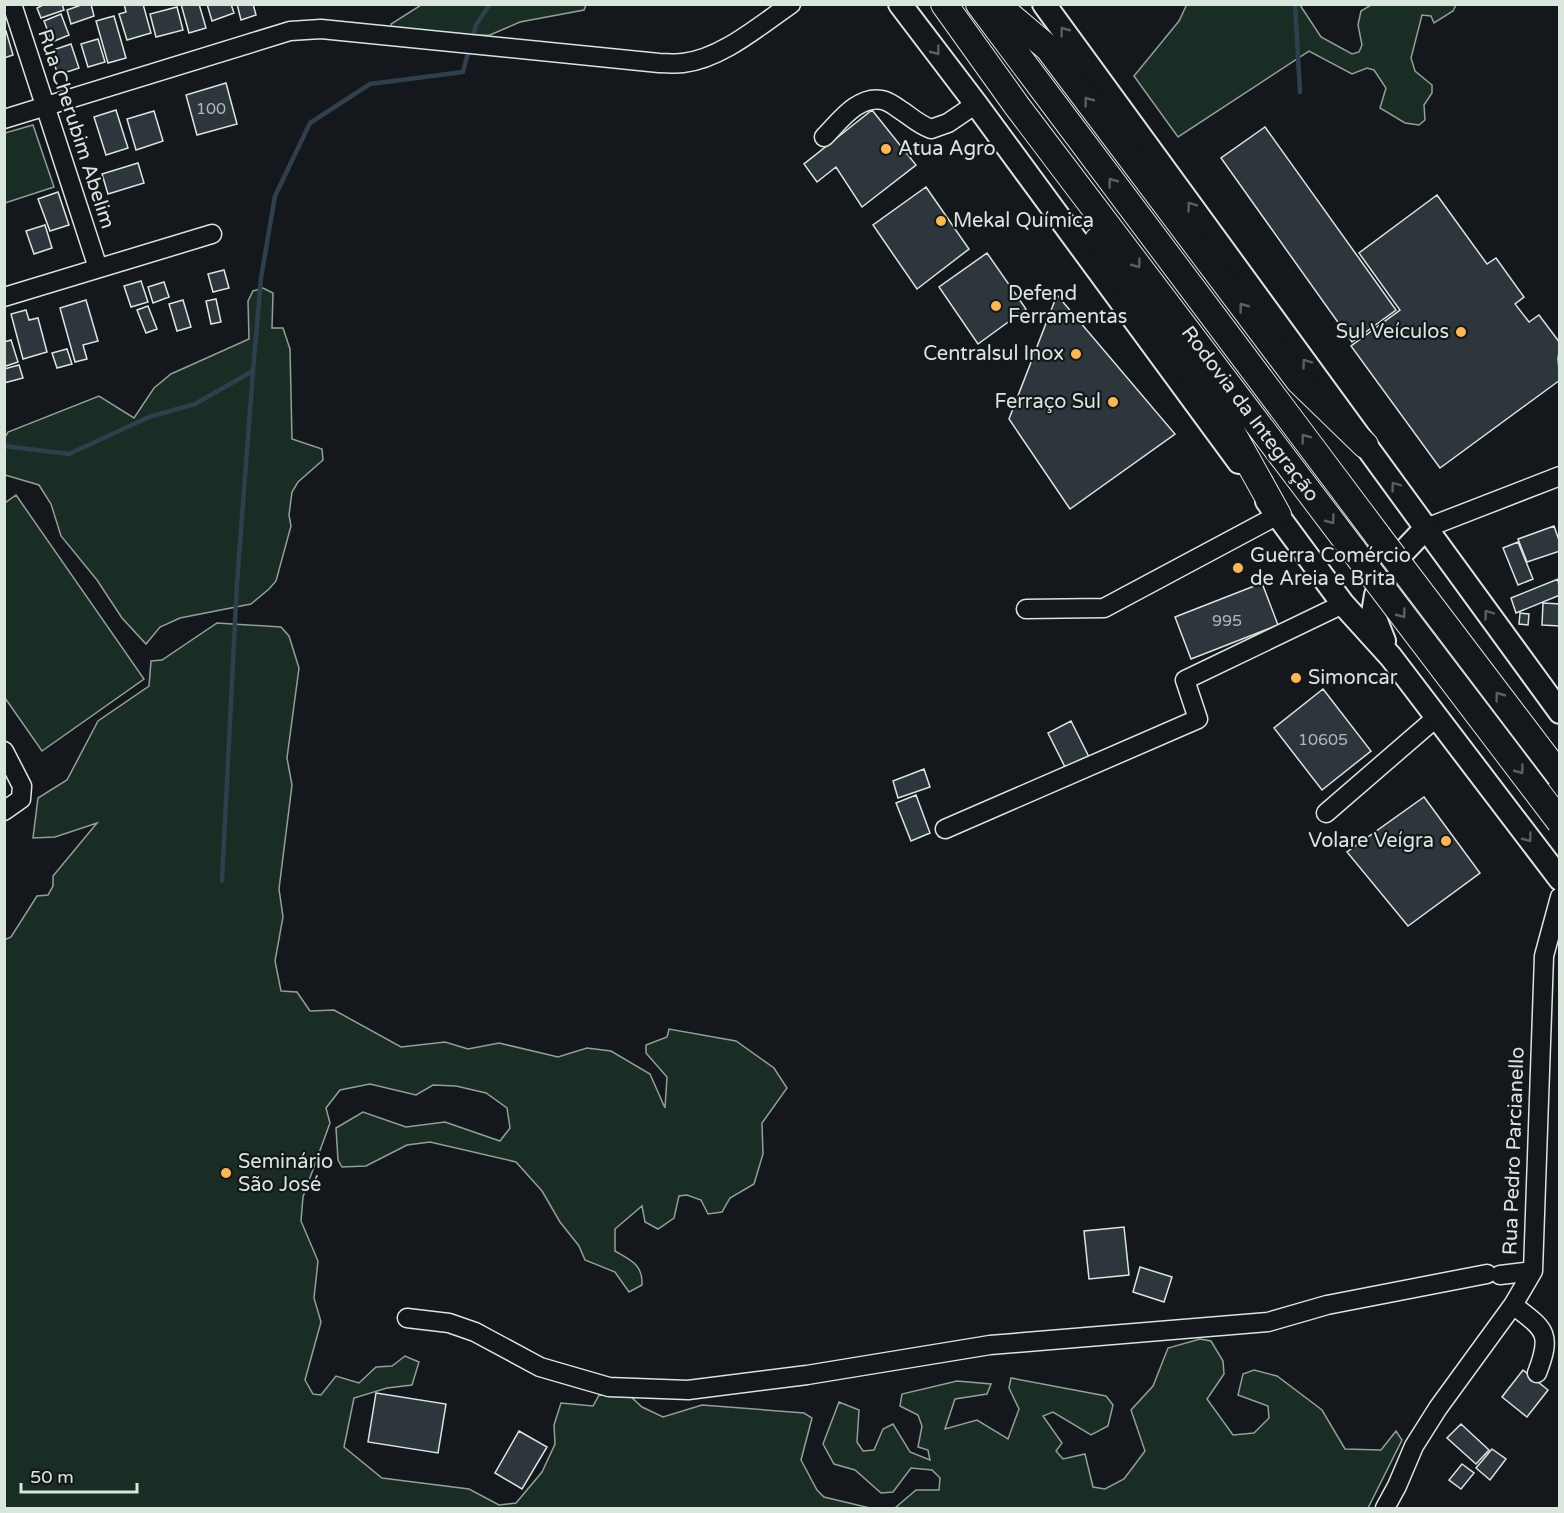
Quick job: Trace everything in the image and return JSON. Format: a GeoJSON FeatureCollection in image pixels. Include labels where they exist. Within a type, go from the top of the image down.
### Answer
{"type":"FeatureCollection","features":[{"type":"Feature","properties":{"kind":"highway"},"geometry":{"type":"LineString","coordinates":[[938,4],[944,21],[1229,427],[1278,515]]}},
{"type":"Feature","properties":{"kind":"highway","name":"Rodovia da Integração"},"geometry":{"type":"LineString","coordinates":[[944,4],[1031,125],[1560,822]]}},
{"type":"Feature","properties":{"kind":"highway","name":"Rodovia da Integração"},"geometry":{"type":"LineString","coordinates":[[980,4],[1377,536],[1560,776]]}},
{"type":"Feature","properties":{"kind":"highway"},"geometry":{"type":"LineString","coordinates":[[996,4],[1048,48],[1299,381],[1365,445]]}},
{"type":"Feature","properties":{"kind":"main road"},"geometry":{"type":"LineString","coordinates":[[900,4],[1343,604],[1391,657],[1560,879]]}},
{"type":"Feature","properties":{"kind":"main road"},"geometry":{"type":"LineString","coordinates":[[1044,4],[1560,712]]}},
{"type":"Feature","properties":{"kind":"main road"},"geometry":{"type":"LineString","coordinates":[[1391,657],[1373,613],[1376,595],[1385,572],[1426,528]]}},
{"type":"Feature","properties":{"kind":"street","name":"Rua Cherubim Abelim"},"geometry":{"type":"LineString","coordinates":[[12,4],[98,268]]}},
{"type":"Feature","properties":{"kind":"street"},"geometry":{"type":"LineString","coordinates":[[4,119],[290,31],[321,29],[647,62],[683,63],[705,58],[729,46],[790,4]]}},
{"type":"Feature","properties":{"kind":"street"},"geometry":{"type":"LineString","coordinates":[[824,136],[856,105],[870,100],[883,100],[917,123],[932,129],[948,123],[976,104]]}},
{"type":"Feature","properties":{"kind":"street"},"geometry":{"type":"LineString","coordinates":[[4,297],[212,234]]}},
{"type":"Feature","properties":{"kind":"street"},"geometry":{"type":"LineString","coordinates":[[1426,528],[1560,476]]}},
{"type":"Feature","properties":{"kind":"street"},"geometry":{"type":"LineString","coordinates":[[1026,609],[1104,608],[1278,515]]}},
{"type":"Feature","properties":{"kind":"street"},"geometry":{"type":"LineString","coordinates":[[945,829],[1198,720],[1185,680],[1343,604]]}},
{"type":"Feature","properties":{"kind":"street"},"geometry":{"type":"LineString","coordinates":[[1326,813],[1437,717]]}},
{"type":"Feature","properties":{"kind":"street"},"geometry":{"type":"LineString","coordinates":[[4,751],[22,786],[22,793],[21,799],[4,811]]}},
{"type":"Feature","properties":{"kind":"street","name":"Rua Pedro Parcianello"},"geometry":{"type":"LineString","coordinates":[[1385,1509],[1414,1446],[1438,1408],[1513,1305],[1533,1271],[1544,956],[1560,897]]}},
{"type":"Feature","properties":{"kind":"street"},"geometry":{"type":"LineString","coordinates":[[407,1318],[449,1323],[475,1332],[540,1367],[609,1387],[688,1390],[807,1375],[990,1345],[1268,1322],[1327,1305],[1493,1275],[1533,1271]]}},
{"type":"Feature","properties":{"kind":"street"},"geometry":{"type":"LineString","coordinates":[[1513,1305],[1536,1323],[1545,1338],[1544,1355],[1537,1373]]}},
{"type":"Feature","properties":{"kind":"green space"},"geometry":{"type":"Polygon","coordinates":[[[1187,4],[1300,5],[1321,37],[1352,54],[1359,52],[1362,45],[1358,25],[1361,11],[1371,5],[1456,5],[1453,11],[1434,23],[1431,16],[1422,15],[1411,58],[1415,71],[1432,85],[1432,93],[1424,105],[1425,120],[1419,125],[1405,123],[1380,108],[1386,88],[1374,70],[1367,68],[1352,74],[1309,51],[1178,137],[1134,76],[1179,21],[1187,4]]]}},
{"type":"Feature","properties":{"kind":"green space"},"geometry":{"type":"Polygon","coordinates":[[[421,5],[586,5],[584,10],[520,22],[490,35],[404,37],[394,33],[391,24],[421,5]]]}},
{"type":"Feature","properties":{"kind":"green space"},"geometry":{"type":"Polygon","coordinates":[[[33,125],[54,187],[5,203],[5,133],[33,125]]]}},
{"type":"Feature","properties":{"kind":"green space"},"geometry":{"type":"Polygon","coordinates":[[[263,288],[273,293],[272,328],[283,328],[290,349],[292,439],[322,449],[323,460],[298,482],[292,492],[289,515],[291,526],[276,581],[269,589],[251,604],[180,618],[160,627],[146,644],[122,618],[97,580],[61,536],[51,504],[39,485],[5,475],[5,437],[8,432],[99,396],[134,418],[154,388],[171,374],[249,339],[248,301],[253,291],[263,288]]]}},
{"type":"Feature","properties":{"kind":"green space"},"geometry":{"type":"Polygon","coordinates":[[[16,495],[144,679],[42,751],[5,698],[5,503],[16,495]]]}},
{"type":"Feature","properties":{"kind":"green space"},"geometry":{"type":"Polygon","coordinates":[[[217,623],[281,627],[289,636],[299,668],[287,758],[292,785],[279,889],[283,917],[275,961],[281,991],[297,992],[310,1011],[334,1010],[401,1047],[445,1042],[468,1049],[499,1043],[558,1057],[587,1048],[611,1051],[650,1074],[665,1108],[667,1077],[646,1053],[646,1045],[667,1037],[669,1029],[736,1041],[774,1068],[787,1088],[762,1123],[763,1154],[754,1184],[730,1198],[722,1212],[708,1214],[701,1200],[687,1195],[679,1196],[674,1218],[658,1229],[645,1222],[642,1206],[615,1229],[615,1251],[638,1267],[642,1278],[642,1285],[629,1292],[615,1272],[585,1260],[579,1246],[560,1222],[542,1191],[516,1162],[430,1142],[407,1145],[366,1166],[342,1167],[338,1160],[336,1128],[363,1112],[406,1127],[445,1122],[500,1141],[510,1128],[507,1108],[486,1093],[456,1086],[433,1085],[416,1095],[370,1084],[340,1090],[326,1108],[330,1123],[303,1197],[301,1221],[318,1261],[314,1298],[321,1322],[305,1380],[313,1394],[321,1395],[336,1376],[359,1383],[376,1367],[392,1366],[405,1356],[419,1362],[412,1385],[387,1388],[354,1398],[344,1447],[382,1478],[469,1489],[499,1505],[516,1503],[542,1472],[555,1444],[554,1425],[561,1403],[593,1406],[599,1395],[630,1396],[642,1407],[663,1417],[702,1405],[804,1413],[812,1418],[801,1460],[817,1490],[824,1497],[870,1508],[5,1508],[4,940],[11,937],[37,896],[48,895],[53,886],[53,876],[97,823],[55,837],[33,838],[38,798],[67,780],[98,721],[149,686],[151,661],[162,660],[217,623]]]}},
{"type":"Feature","properties":{"kind":"green space"},"geometry":{"type":"Polygon","coordinates":[[[1200,1339],[1211,1341],[1223,1361],[1224,1374],[1207,1399],[1233,1435],[1254,1433],[1269,1418],[1268,1406],[1238,1395],[1243,1374],[1254,1370],[1277,1376],[1322,1410],[1345,1449],[1381,1450],[1396,1431],[1402,1440],[1368,1508],[895,1508],[916,1490],[939,1490],[940,1478],[932,1470],[911,1468],[893,1492],[881,1493],[855,1470],[834,1464],[823,1444],[839,1402],[859,1410],[857,1442],[863,1451],[874,1450],[883,1429],[893,1424],[910,1452],[930,1460],[928,1450],[918,1447],[922,1426],[918,1415],[900,1406],[902,1394],[957,1381],[991,1384],[987,1394],[955,1399],[945,1429],[977,1420],[1008,1439],[1019,1409],[1009,1388],[1011,1378],[1106,1396],[1113,1405],[1108,1426],[1091,1435],[1053,1412],[1043,1416],[1062,1443],[1056,1451],[1063,1459],[1085,1454],[1093,1487],[1105,1489],[1124,1479],[1145,1451],[1131,1410],[1153,1386],[1168,1348],[1200,1339]]]}},
{"type":"Feature","properties":{"kind":"building"},"geometry":{"type":"Polygon","coordinates":[[[45,4],[62,4],[64,10],[41,18],[37,8],[45,4]]]}},
{"type":"Feature","properties":{"kind":"building"},"geometry":{"type":"Polygon","coordinates":[[[91,4],[94,16],[71,24],[67,10],[91,4]]]}},
{"type":"Feature","properties":{"kind":"building"},"geometry":{"type":"Polygon","coordinates":[[[124,4],[143,4],[151,33],[127,40],[119,14],[126,12],[124,4]]]}},
{"type":"Feature","properties":{"kind":"building"},"geometry":{"type":"Polygon","coordinates":[[[181,4],[199,4],[206,28],[189,33],[181,4]]]}},
{"type":"Feature","properties":{"kind":"building"},"geometry":{"type":"Polygon","coordinates":[[[207,4],[231,4],[234,13],[212,21],[207,4]]]}},
{"type":"Feature","properties":{"kind":"building"},"geometry":{"type":"Polygon","coordinates":[[[237,4],[253,4],[256,15],[241,20],[237,4]]]}},
{"type":"Feature","properties":{"kind":"building"},"geometry":{"type":"Polygon","coordinates":[[[177,7],[183,30],[156,37],[150,14],[177,7]]]}},
{"type":"Feature","properties":{"kind":"building"},"geometry":{"type":"Polygon","coordinates":[[[61,14],[69,35],[52,42],[44,21],[61,14]]]}},
{"type":"Feature","properties":{"kind":"building"},"geometry":{"type":"Polygon","coordinates":[[[114,16],[126,58],[108,63],[96,21],[114,16]]]}},
{"type":"Feature","properties":{"kind":"building"},"geometry":{"type":"Polygon","coordinates":[[[6,31],[13,55],[4,58],[4,32],[6,31]]]}},
{"type":"Feature","properties":{"kind":"building"},"geometry":{"type":"Polygon","coordinates":[[[98,39],[105,62],[88,67],[81,44],[98,39]]]}},
{"type":"Feature","properties":{"kind":"building"},"geometry":{"type":"Polygon","coordinates":[[[71,44],[79,68],[58,75],[50,51],[71,44]]]}},
{"type":"Feature","properties":{"kind":"building"},"geometry":{"type":"Polygon","coordinates":[[[226,83],[237,124],[197,135],[186,95],[226,83]]]}},
{"type":"Feature","properties":{"kind":"building"},"geometry":{"type":"Polygon","coordinates":[[[116,110],[128,148],[106,155],[94,117],[116,110]]]}},
{"type":"Feature","properties":{"kind":"building"},"geometry":{"type":"Polygon","coordinates":[[[872,110],[916,165],[862,207],[836,167],[817,182],[804,164],[872,110]]]}},
{"type":"Feature","properties":{"kind":"building"},"geometry":{"type":"Polygon","coordinates":[[[154,111],[163,141],[136,150],[127,119],[154,111]]]}},
{"type":"Feature","properties":{"kind":"building"},"geometry":{"type":"Polygon","coordinates":[[[1265,127],[1396,310],[1352,342],[1221,158],[1265,127]]]}},
{"type":"Feature","properties":{"kind":"building"},"geometry":{"type":"Polygon","coordinates":[[[138,163],[144,183],[108,194],[102,174],[138,163]]]}},
{"type":"Feature","properties":{"kind":"building"},"geometry":{"type":"Polygon","coordinates":[[[926,187],[969,249],[917,289],[873,225],[926,187]]]}},
{"type":"Feature","properties":{"kind":"building"},"geometry":{"type":"Polygon","coordinates":[[[58,192],[69,225],[50,231],[38,199],[58,192]]]}},
{"type":"Feature","properties":{"kind":"building","name":"Sul Veículos"},"geometry":{"type":"Polygon","coordinates":[[[1437,195],[1487,264],[1496,258],[1524,297],[1515,304],[1529,322],[1539,315],[1560,343],[1558,359],[1560,380],[1440,468],[1351,346],[1400,310],[1359,253],[1437,195]]]}},
{"type":"Feature","properties":{"kind":"building"},"geometry":{"type":"Polygon","coordinates":[[[45,225],[52,248],[34,254],[26,231],[45,225]]]}},
{"type":"Feature","properties":{"kind":"building"},"geometry":{"type":"Polygon","coordinates":[[[987,253],[1026,309],[978,344],[939,287],[987,253]]]}},
{"type":"Feature","properties":{"kind":"building"},"geometry":{"type":"Polygon","coordinates":[[[224,270],[229,288],[213,292],[208,274],[224,270]]]}},
{"type":"Feature","properties":{"kind":"building"},"geometry":{"type":"Polygon","coordinates":[[[141,281],[148,302],[131,307],[124,286],[141,281]]]}},
{"type":"Feature","properties":{"kind":"building"},"geometry":{"type":"Polygon","coordinates":[[[164,282],[169,297],[153,303],[148,287],[164,282]]]}},
{"type":"Feature","properties":{"kind":"building"},"geometry":{"type":"Polygon","coordinates":[[[1057,295],[1175,434],[1070,509],[1009,419],[1057,295]]]}},
{"type":"Feature","properties":{"kind":"building"},"geometry":{"type":"Polygon","coordinates":[[[216,299],[221,322],[211,324],[206,301],[216,299]]]}},
{"type":"Feature","properties":{"kind":"building"},"geometry":{"type":"Polygon","coordinates":[[[86,300],[98,341],[83,345],[87,359],[75,362],[60,308],[86,300]]]}},
{"type":"Feature","properties":{"kind":"building"},"geometry":{"type":"Polygon","coordinates":[[[183,300],[191,327],[177,331],[169,304],[183,300]]]}},
{"type":"Feature","properties":{"kind":"building"},"geometry":{"type":"Polygon","coordinates":[[[148,306],[157,329],[146,333],[137,310],[148,306]]]}},
{"type":"Feature","properties":{"kind":"building"},"geometry":{"type":"Polygon","coordinates":[[[26,310],[29,320],[38,318],[47,352],[23,359],[11,314],[26,310]]]}},
{"type":"Feature","properties":{"kind":"building"},"geometry":{"type":"Polygon","coordinates":[[[11,340],[18,362],[6,366],[4,342],[11,340]]]}},
{"type":"Feature","properties":{"kind":"building"},"geometry":{"type":"Polygon","coordinates":[[[67,349],[72,364],[57,368],[52,353],[67,349]]]}},
{"type":"Feature","properties":{"kind":"building"},"geometry":{"type":"Polygon","coordinates":[[[19,365],[23,378],[4,383],[4,369],[19,365]]]}},
{"type":"Feature","properties":{"kind":"building"},"geometry":{"type":"Polygon","coordinates":[[[1554,526],[1560,543],[1560,551],[1527,562],[1518,539],[1554,526]]]}},
{"type":"Feature","properties":{"kind":"building"},"geometry":{"type":"Polygon","coordinates":[[[1518,542],[1533,579],[1518,585],[1503,548],[1518,542]]]}},
{"type":"Feature","properties":{"kind":"building"},"geometry":{"type":"Polygon","coordinates":[[[1558,579],[1560,595],[1516,613],[1511,598],[1558,579]]]}},
{"type":"Feature","properties":{"kind":"building"},"geometry":{"type":"Polygon","coordinates":[[[1262,583],[1278,625],[1191,659],[1175,617],[1262,583]]]}},
{"type":"Feature","properties":{"kind":"building"},"geometry":{"type":"Polygon","coordinates":[[[1543,603],[1560,604],[1560,626],[1542,625],[1543,603]]]}},
{"type":"Feature","properties":{"kind":"building"},"geometry":{"type":"Polygon","coordinates":[[[1520,613],[1529,614],[1528,625],[1519,624],[1520,613]]]}},
{"type":"Feature","properties":{"kind":"building"},"geometry":{"type":"Polygon","coordinates":[[[1323,689],[1371,751],[1322,790],[1274,728],[1323,689]]]}},
{"type":"Feature","properties":{"kind":"building"},"geometry":{"type":"Polygon","coordinates":[[[1071,721],[1091,761],[1068,773],[1048,733],[1071,721]]]}},
{"type":"Feature","properties":{"kind":"building"},"geometry":{"type":"Polygon","coordinates":[[[924,769],[930,787],[898,798],[893,781],[924,769]]]}},
{"type":"Feature","properties":{"kind":"building"},"geometry":{"type":"Polygon","coordinates":[[[916,795],[930,833],[911,841],[896,803],[916,795]]]}},
{"type":"Feature","properties":{"kind":"building"},"geometry":{"type":"Polygon","coordinates":[[[1424,797],[1480,873],[1408,926],[1347,852],[1424,797]]]}},
{"type":"Feature","properties":{"kind":"building"},"geometry":{"type":"Polygon","coordinates":[[[1124,1227],[1129,1275],[1089,1279],[1084,1231],[1124,1227]]]}},
{"type":"Feature","properties":{"kind":"building"},"geometry":{"type":"Polygon","coordinates":[[[1140,1267],[1172,1277],[1164,1302],[1133,1292],[1140,1267]]]}},
{"type":"Feature","properties":{"kind":"building"},"geometry":{"type":"Polygon","coordinates":[[[1523,1370],[1548,1390],[1527,1417],[1502,1397],[1523,1370]]]}},
{"type":"Feature","properties":{"kind":"building"},"geometry":{"type":"Polygon","coordinates":[[[376,1393],[446,1404],[438,1453],[368,1442],[376,1393]]]}},
{"type":"Feature","properties":{"kind":"building"},"geometry":{"type":"Polygon","coordinates":[[[1461,1424],[1489,1450],[1476,1464],[1447,1438],[1461,1424]]]}},
{"type":"Feature","properties":{"kind":"building"},"geometry":{"type":"Polygon","coordinates":[[[519,1431],[547,1447],[522,1489],[495,1473],[519,1431]]]}},
{"type":"Feature","properties":{"kind":"building"},"geometry":{"type":"Polygon","coordinates":[[[1492,1449],[1506,1459],[1490,1480],[1476,1468],[1492,1449]]]}},
{"type":"Feature","properties":{"kind":"building"},"geometry":{"type":"Polygon","coordinates":[[[1462,1464],[1474,1473],[1461,1489],[1449,1480],[1462,1464]]]}},
{"type":"Feature","properties":{"kind":"waterway"},"geometry":{"type":"LineString","coordinates":[[472,41],[476,25],[490,4]]}},
{"type":"Feature","properties":{"kind":"waterway"},"geometry":{"type":"LineString","coordinates":[[1295,4],[1300,92]]}},
{"type":"Feature","properties":{"kind":"waterway"},"geometry":{"type":"LineString","coordinates":[[222,881],[237,583],[253,371],[261,278],[275,196],[310,123],[370,84],[463,72],[469,49]]}},
{"type":"Feature","properties":{"kind":"waterway"},"geometry":{"type":"LineString","coordinates":[[4,446],[69,454],[149,417],[195,404],[253,371]]}},
{"type":"Feature","properties":{"kind":"place","name":"Atua Agro"},"geometry":{"type":"Point","coordinates":[886,149]}},
{"type":"Feature","properties":{"kind":"place","name":"Mekal Química"},"geometry":{"type":"Point","coordinates":[941,221]}},
{"type":"Feature","properties":{"kind":"place","name":"Defend Ferramentas"},"geometry":{"type":"Point","coordinates":[996,306]}},
{"type":"Feature","properties":{"kind":"place","name":"Sul Veículos"},"geometry":{"type":"Point","coordinates":[1461,332]}},
{"type":"Feature","properties":{"kind":"place","name":"Centralsul Inox"},"geometry":{"type":"Point","coordinates":[1076,354]}},
{"type":"Feature","properties":{"kind":"place","name":"Ferraço Sul"},"geometry":{"type":"Point","coordinates":[1113,402]}},
{"type":"Feature","properties":{"kind":"place","name":"Guerra Comércio de Areia e Brita"},"geometry":{"type":"Point","coordinates":[1238,568]}},
{"type":"Feature","properties":{"kind":"place","name":"Simoncar"},"geometry":{"type":"Point","coordinates":[1296,678]}},
{"type":"Feature","properties":{"kind":"place","name":"Volare Veígra"},"geometry":{"type":"Point","coordinates":[1446,841]}},
{"type":"Feature","properties":{"kind":"place","name":"Seminário São José"},"geometry":{"type":"Point","coordinates":[226,1173]}}]}
